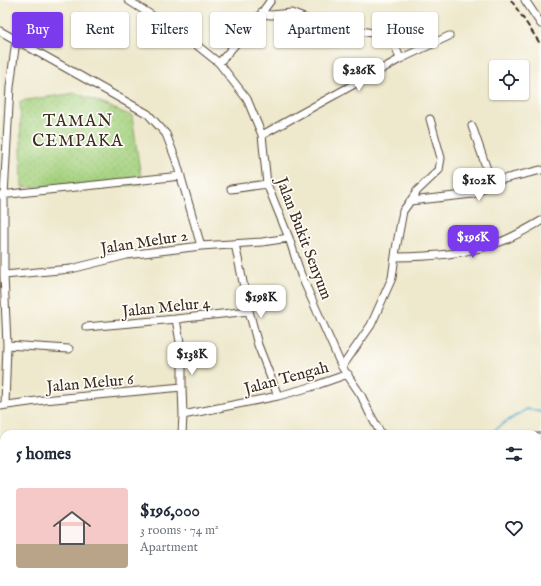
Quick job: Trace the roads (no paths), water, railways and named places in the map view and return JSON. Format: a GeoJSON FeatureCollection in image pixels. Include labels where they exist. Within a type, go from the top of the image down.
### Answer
{"type":"FeatureCollection","features":[{"type":"Feature","properties":{"kind":"street","name":"Jalan Bukit Senyum"},"geometry":{"type":"LineString","coordinates":[[128,0],[194,44],[219,63],[247,98],[262,135],[267,184],[289,238],[301,275],[342,368],[348,374],[361,395],[379,430]]}},
{"type":"Feature","properties":{"kind":"street"},"geometry":{"type":"LineString","coordinates":[[262,12],[271,0]]}},
{"type":"Feature","properties":{"kind":"street"},"geometry":{"type":"LineString","coordinates":[[525,0],[541,24]]}},
{"type":"Feature","properties":{"kind":"street"},"geometry":{"type":"LineString","coordinates":[[266,14],[291,13],[309,20],[386,36],[394,42],[400,59]]}},
{"type":"Feature","properties":{"kind":"street"},"geometry":{"type":"LineString","coordinates":[[0,30],[12,38]]}},
{"type":"Feature","properties":{"kind":"street"},"geometry":{"type":"LineString","coordinates":[[262,135],[400,59],[449,36]]}},
{"type":"Feature","properties":{"kind":"street"},"geometry":{"type":"LineString","coordinates":[[3,405],[7,345],[2,195],[10,87],[15,48]]}},
{"type":"Feature","properties":{"kind":"street"},"geometry":{"type":"LineString","coordinates":[[30,48],[148,114],[166,134],[176,160],[201,246]]}},
{"type":"Feature","properties":{"kind":"street"},"geometry":{"type":"LineString","coordinates":[[219,63],[232,48]]}},
{"type":"Feature","properties":{"kind":"street"},"geometry":{"type":"LineString","coordinates":[[342,368],[371,325],[392,278],[403,211],[417,191],[439,170],[440,158],[430,119]]}},
{"type":"Feature","properties":{"kind":"street"},"geometry":{"type":"LineString","coordinates":[[472,126],[492,184]]}},
{"type":"Feature","properties":{"kind":"street"},"geometry":{"type":"LineString","coordinates":[[410,201],[473,194],[495,181],[541,170]]}},
{"type":"Feature","properties":{"kind":"street"},"geometry":{"type":"LineString","coordinates":[[2,195],[181,176]]}},
{"type":"Feature","properties":{"kind":"street"},"geometry":{"type":"LineString","coordinates":[[231,189],[267,184]]}},
{"type":"Feature","properties":{"kind":"street"},"geometry":{"type":"LineString","coordinates":[[395,257],[425,257],[450,254],[483,247],[501,241],[541,221]]}},
{"type":"Feature","properties":{"kind":"street","name":"Jalan Melur 2"},"geometry":{"type":"LineString","coordinates":[[4,275],[70,269],[127,255],[201,246],[262,242],[289,238]]}},
{"type":"Feature","properties":{"kind":"street"},"geometry":{"type":"LineString","coordinates":[[236,244],[249,311],[258,345],[278,396]]}},
{"type":"Feature","properties":{"kind":"street","name":"Jalan Melur 4"},"geometry":{"type":"LineString","coordinates":[[86,327],[249,311]]}},
{"type":"Feature","properties":{"kind":"street"},"geometry":{"type":"LineString","coordinates":[[176,319],[182,354],[184,415],[182,430]]}},
{"type":"Feature","properties":{"kind":"street"},"geometry":{"type":"LineString","coordinates":[[7,345],[69,349]]}},
{"type":"Feature","properties":{"kind":"street","name":"Jalan Tengah"},"geometry":{"type":"LineString","coordinates":[[184,415],[278,396],[311,387],[348,374]]}},
{"type":"Feature","properties":{"kind":"street","name":"Jalan Melur 6"},"geometry":{"type":"LineString","coordinates":[[3,405],[182,387]]}},
{"type":"Feature","properties":{"kind":"waterway"},"geometry":{"type":"LineString","coordinates":[[495,430],[527,409],[541,412]]}},
{"type":"Feature","properties":{"kind":"railway"},"geometry":{"type":"LineString","coordinates":[[511,0],[541,45]]}},
{"type":"Feature","properties":{"kind":"district","name":"TAMAN CEMPAKA"},"geometry":{"type":"Point","coordinates":[78,130]}}]}
